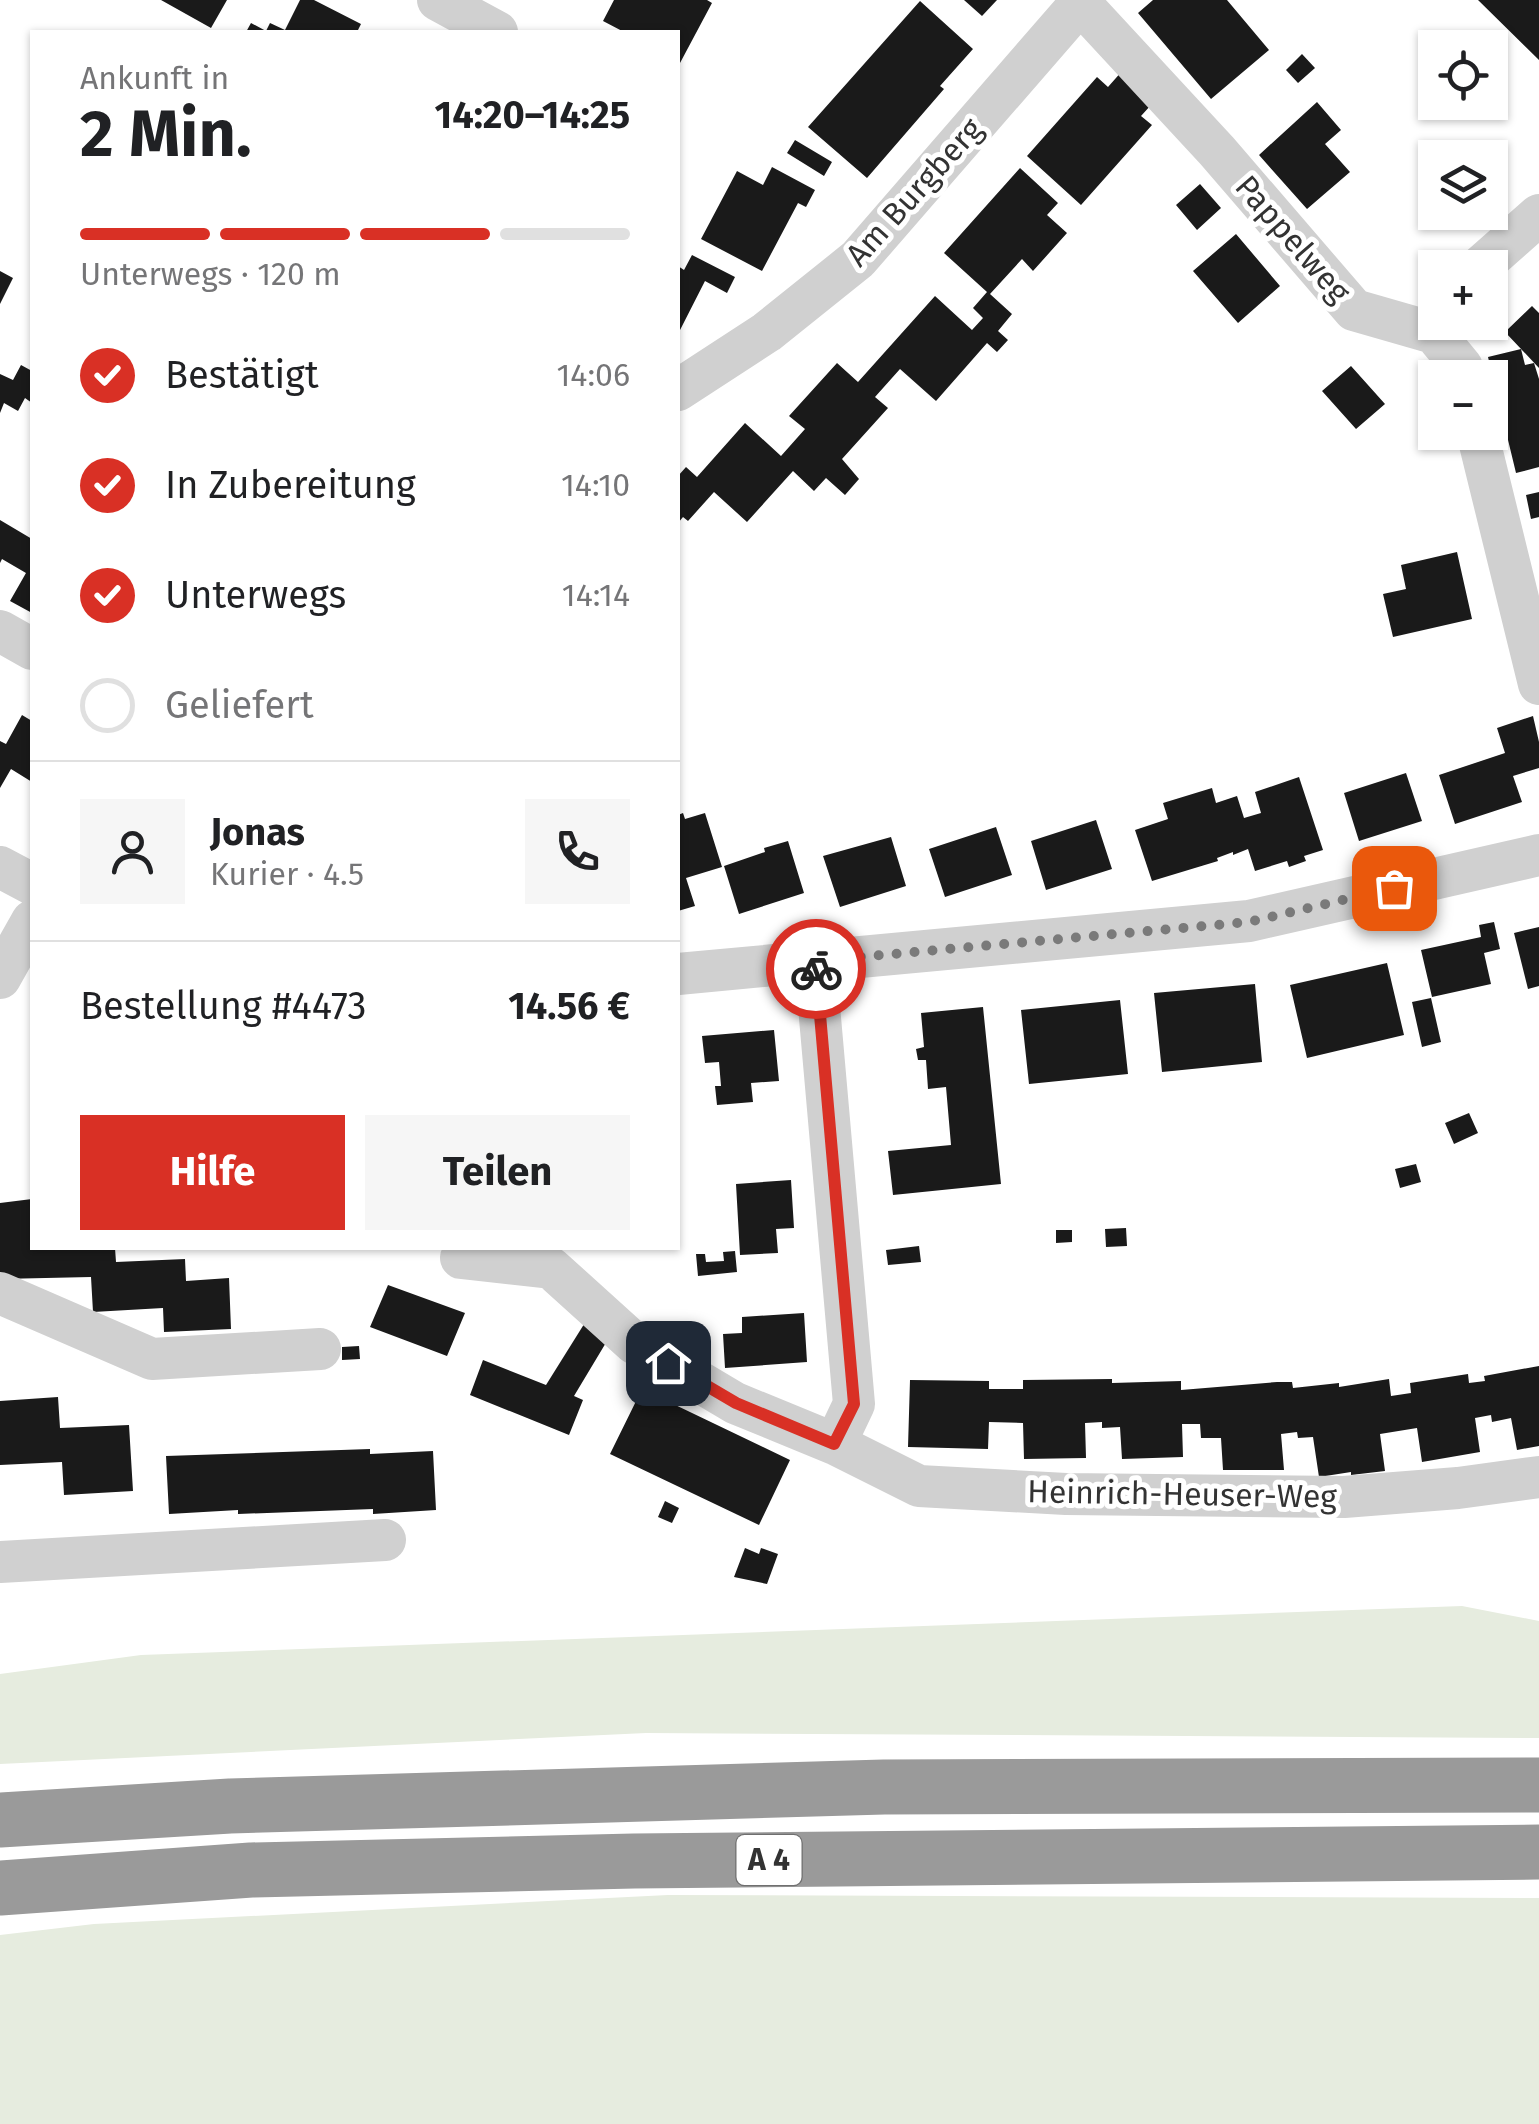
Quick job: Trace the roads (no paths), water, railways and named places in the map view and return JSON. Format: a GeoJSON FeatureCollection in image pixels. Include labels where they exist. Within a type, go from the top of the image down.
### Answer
{"type":"FeatureCollection","features":[{"type":"Feature","properties":{"kind":"highway","name":"A 4"},"geometry":{"type":"LineString","coordinates":[[0,1820],[250,1805],[884,1786],[1539,1784]]}},
{"type":"Feature","properties":{"kind":"highway","name":"A 4"},"geometry":{"type":"LineString","coordinates":[[0,1888],[251,1870],[576,1862],[1539,1852]]}},
{"type":"Feature","properties":{"kind":"street"},"geometry":{"type":"LineString","coordinates":[[438,0],[492,30]]}},
{"type":"Feature","properties":{"kind":"street","name":"Am Burgberg"},"geometry":{"type":"LineString","coordinates":[[680,389],[768,332],[858,260],[1082,2],[1216,151]]}},
{"type":"Feature","properties":{"kind":"street","name":"Pappelweg"},"geometry":{"type":"LineString","coordinates":[[1216,151],[1354,310],[1418,324]]}},
{"type":"Feature","properties":{"kind":"street"},"geometry":{"type":"LineString","coordinates":[[1499,250],[1539,215]]}},
{"type":"Feature","properties":{"kind":"street"},"geometry":{"type":"LineString","coordinates":[[1482,450],[1539,684]]}},
{"type":"Feature","properties":{"kind":"street"},"geometry":{"type":"LineString","coordinates":[[0,631],[30,648]]}},
{"type":"Feature","properties":{"kind":"street"},"geometry":{"type":"LineString","coordinates":[[680,974],[1249,922],[1539,855]]}},
{"type":"Feature","properties":{"kind":"street"},"geometry":{"type":"LineString","coordinates":[[0,867],[30,883]]}},
{"type":"Feature","properties":{"kind":"street"},"geometry":{"type":"LineString","coordinates":[[0,978],[30,925]]}},
{"type":"Feature","properties":{"kind":"street"},"geometry":{"type":"LineString","coordinates":[[815,961],[854,1404],[834,1444]]}},
{"type":"Feature","properties":{"kind":"street","name":"Heinrich-Heuser-Weg"},"geometry":{"type":"LineString","coordinates":[[461,1258],[551,1268],[634,1342],[736,1403],[834,1444],[919,1486],[1066,1494],[1344,1498],[1539,1478]]}},
{"type":"Feature","properties":{"kind":"street"},"geometry":{"type":"LineString","coordinates":[[0,1292],[152,1359],[320,1348]]}},
{"type":"Feature","properties":{"kind":"street"},"geometry":{"type":"LineString","coordinates":[[0,1562],[385,1540]]}}]}
